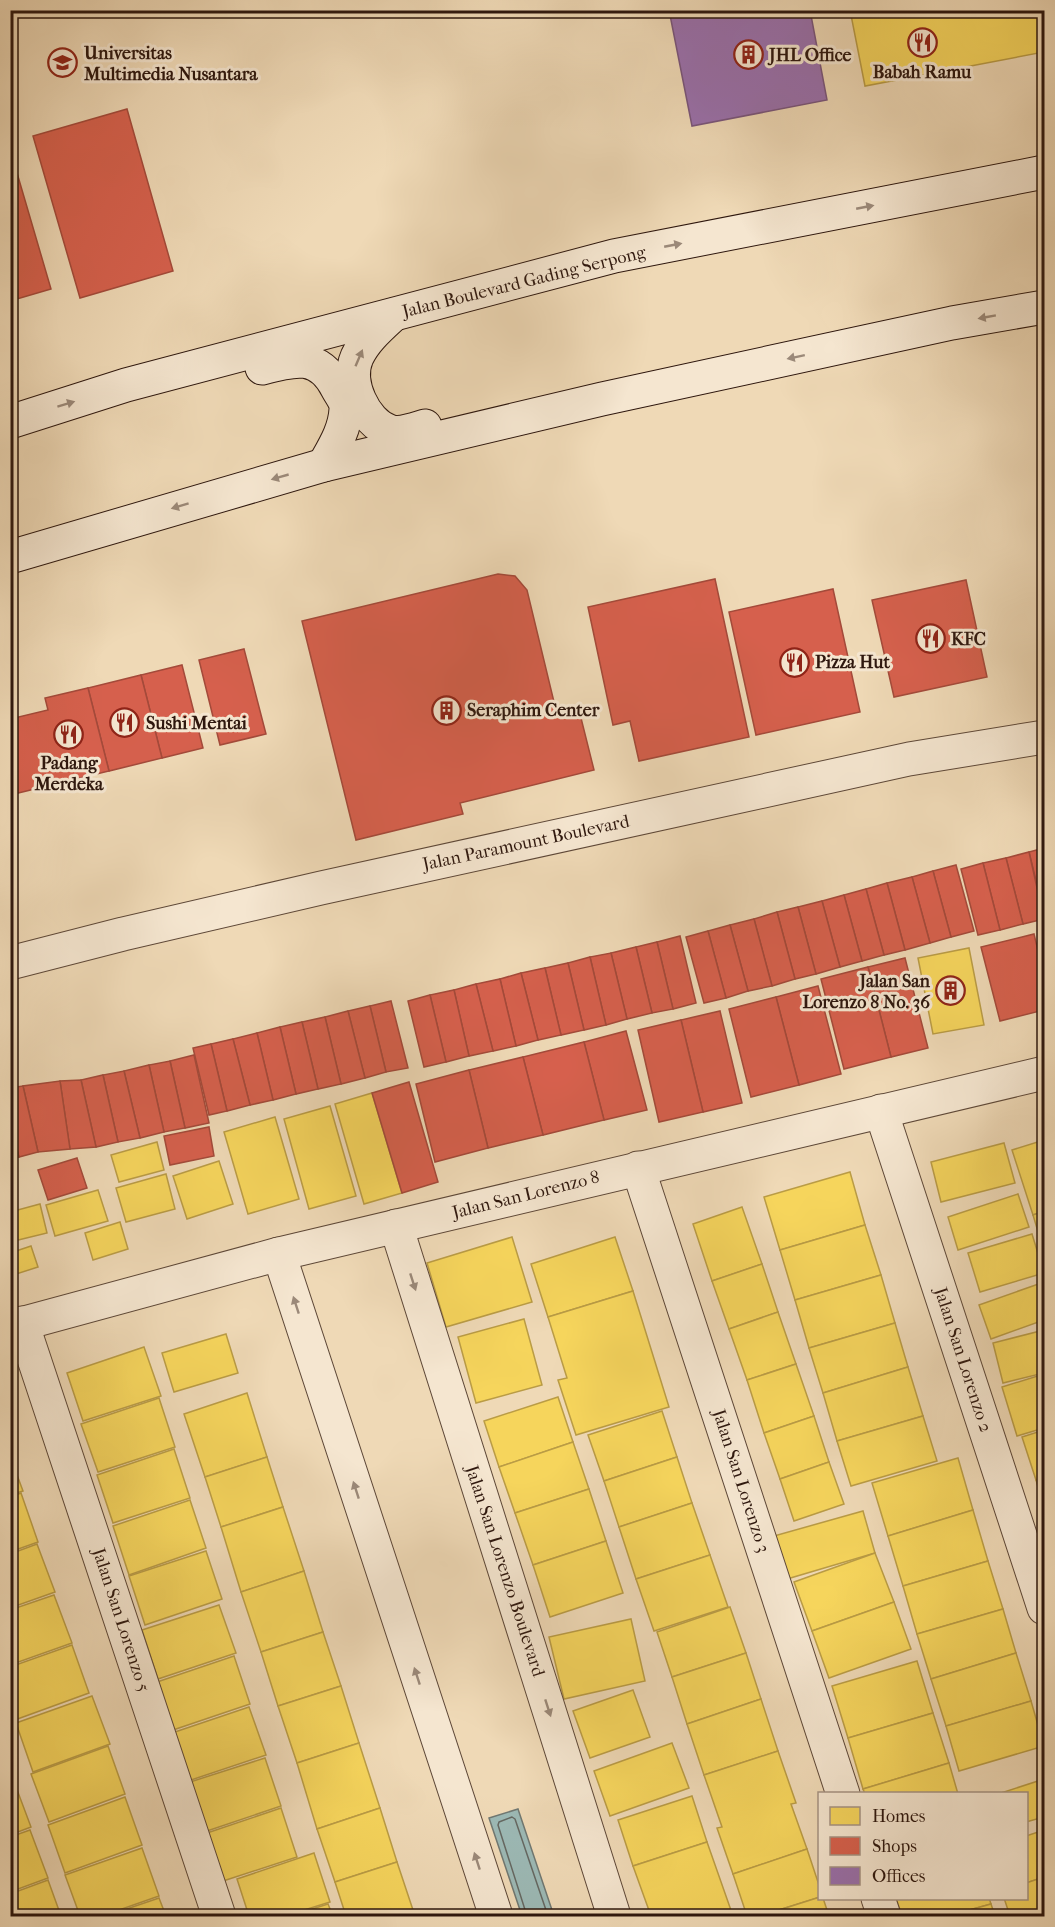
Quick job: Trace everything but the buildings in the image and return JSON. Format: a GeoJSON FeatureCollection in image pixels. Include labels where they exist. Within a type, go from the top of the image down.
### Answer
{"type":"FeatureCollection","features":[{"type":"Feature","properties":{"kind":"street","name":"Jalan Boulevard Gading Serpong"},"geometry":{"type":"LineString","coordinates":[[10,422],[126,385],[614,256],[1044,172]]}},
{"type":"Feature","properties":{"kind":"street"},"geometry":{"type":"LineString","coordinates":[[10,557],[324,465],[602,399],[952,323],[1044,307]]}},
{"type":"Feature","properties":{"kind":"street"},"geometry":{"type":"LineString","coordinates":[[393,315],[368,339],[356,359],[353,378],[356,392],[370,418],[390,432],[408,431],[575,387],[602,399]]}},
{"type":"Feature","properties":{"kind":"street"},"geometry":{"type":"LineString","coordinates":[[126,385],[158,399],[291,360],[317,364],[331,377],[347,406],[341,434],[324,465]]}},
{"type":"Feature","properties":{"kind":"street","name":"Jalan Paramount Boulevard"},"geometry":{"type":"LineString","coordinates":[[10,963],[321,888],[909,759],[1044,737]]}},
{"type":"Feature","properties":{"kind":"street","name":"Jalan San Lorenzo 8"},"geometry":{"type":"LineString","coordinates":[[16,1325],[279,1254],[1044,1072]]}},
{"type":"Feature","properties":{"kind":"street","name":"Jalan San Lorenzo 2"},"geometry":{"type":"LineString","coordinates":[[881,1111],[1044,1608]]}},
{"type":"Feature","properties":{"kind":"street","name":"Jalan San Lorenzo 3"},"geometry":{"type":"LineString","coordinates":[[638,1168],[842,1792]]}},
{"type":"Feature","properties":{"kind":"street","name":"Jalan San Lorenzo Boulevard"},"geometry":{"type":"LineString","coordinates":[[396,1226],[614,1917]]}},
{"type":"Feature","properties":{"kind":"street"},"geometry":{"type":"LineString","coordinates":[[279,1254],[496,1917]]}},
{"type":"Feature","properties":{"kind":"street","name":"Jalan San Lorenzo 5"},"geometry":{"type":"LineString","coordinates":[[16,1325],[219,1917]]}},
{"type":"Feature","properties":{"kind":"street"},"geometry":{"type":"LineString","coordinates":[[878,1900],[884,1917]]}},
{"type":"Feature","properties":{"kind":"water"},"geometry":{"type":"Polygon","coordinates":[[[518,1809],[554,1916],[522,1916],[489,1818],[518,1809]]]}},
{"type":"Feature","properties":{"kind":"place","name":"Babah Ramu"},"geometry":{"type":"Point","coordinates":[922,43]}},
{"type":"Feature","properties":{"kind":"place","name":"JHL Office"},"geometry":{"type":"Point","coordinates":[748,55]}},
{"type":"Feature","properties":{"kind":"place","name":"Universitas Multimedia Nusantara"},"geometry":{"type":"Point","coordinates":[63,63]}},
{"type":"Feature","properties":{"kind":"place","name":"KFC"},"geometry":{"type":"Point","coordinates":[930,639]}},
{"type":"Feature","properties":{"kind":"place","name":"Pizza Hut"},"geometry":{"type":"Point","coordinates":[794,662]}},
{"type":"Feature","properties":{"kind":"place","name":"Seraphim Center"},"geometry":{"type":"Point","coordinates":[446,710]}},
{"type":"Feature","properties":{"kind":"place","name":"Sushi Mentai"},"geometry":{"type":"Point","coordinates":[125,723]}},
{"type":"Feature","properties":{"kind":"place","name":"Padang Merdeka"},"geometry":{"type":"Point","coordinates":[69,734]}},
{"type":"Feature","properties":{"kind":"place","name":"Jalan San Lorenzo 8 No. 36"},"geometry":{"type":"Point","coordinates":[951,991]}}]}
